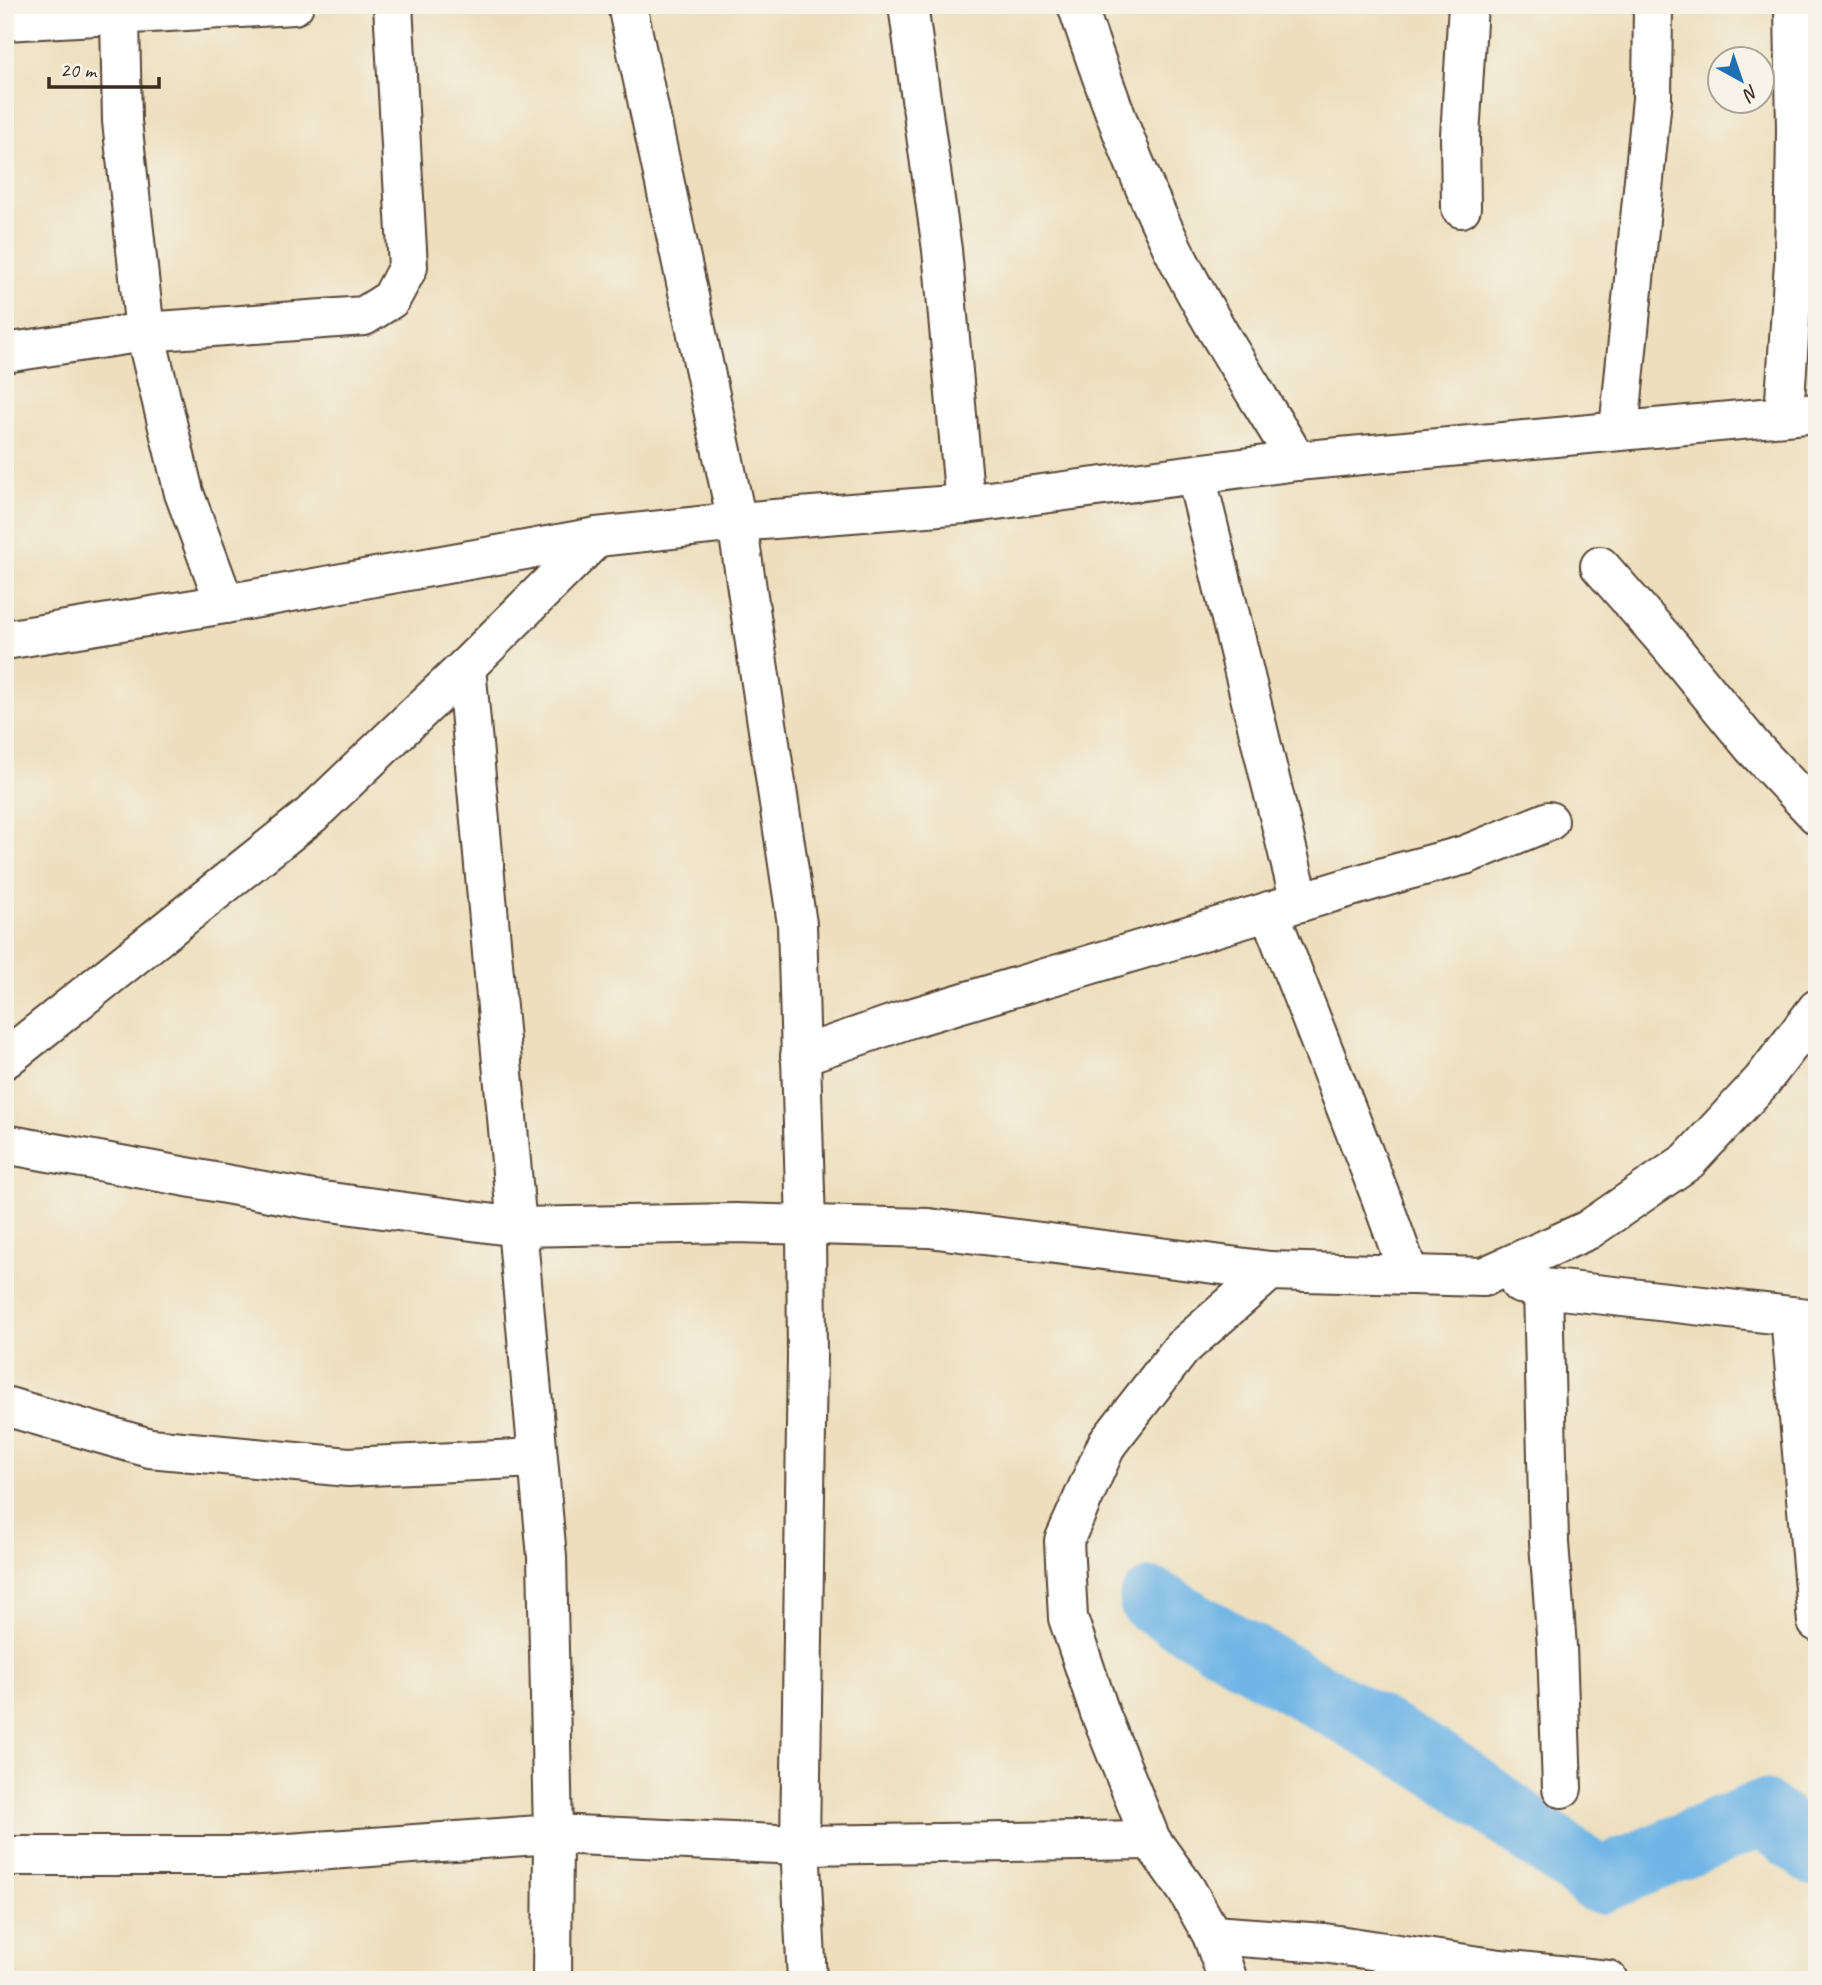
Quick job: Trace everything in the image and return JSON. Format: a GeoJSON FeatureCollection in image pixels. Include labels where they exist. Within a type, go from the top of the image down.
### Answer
{"type":"FeatureCollection","features":[{"type":"Feature","properties":{"kind":"street"},"geometry":{"type":"LineString","coordinates":[[5,21],[294,5]]}},
{"type":"Feature","properties":{"kind":"street"},"geometry":{"type":"LineString","coordinates":[[5,353],[145,332],[364,316],[391,299],[408,267],[393,5]]}},
{"type":"Feature","properties":{"kind":"street"},"geometry":{"type":"LineString","coordinates":[[627,5],[737,522],[797,923],[806,1225],[807,1356],[800,1845],[807,1980]]}},
{"type":"Feature","properties":{"kind":"street"},"geometry":{"type":"LineString","coordinates":[[908,5],[942,250],[965,504]]}},
{"type":"Feature","properties":{"kind":"street"},"geometry":{"type":"LineString","coordinates":[[1077,5],[1118,124],[1173,249],[1297,461]]}},
{"type":"Feature","properties":{"kind":"street"},"geometry":{"type":"LineString","coordinates":[[1461,208],[1460,136],[1468,5]]}},
{"type":"Feature","properties":{"kind":"street"},"geometry":{"type":"LineString","coordinates":[[1619,430],[1652,99],[1653,5]]}},
{"type":"Feature","properties":{"kind":"street"},"geometry":{"type":"LineString","coordinates":[[5,640],[225,604],[597,537],[737,522],[965,504],[1297,461],[1800,414],[1794,262],[1794,5]]}},
{"type":"Feature","properties":{"kind":"street"},"geometry":{"type":"LineString","coordinates":[[120,16],[122,121],[145,332],[184,493],[225,604]]}},
{"type":"Feature","properties":{"kind":"street"},"geometry":{"type":"LineString","coordinates":[[1196,475],[1284,907],[1409,1275]]}},
{"type":"Feature","properties":{"kind":"street"},"geometry":{"type":"LineString","coordinates":[[5,1059],[311,815],[597,537]]}},
{"type":"Feature","properties":{"kind":"street"},"geometry":{"type":"LineString","coordinates":[[1600,566],[1752,746],[1817,816]]}},
{"type":"Feature","properties":{"kind":"street"},"geometry":{"type":"LineString","coordinates":[[466,667],[547,1557],[553,1834],[552,1980]]}},
{"type":"Feature","properties":{"kind":"street"},"geometry":{"type":"LineString","coordinates":[[800,1056],[911,1018],[1465,855],[1549,821]]}},
{"type":"Feature","properties":{"kind":"street"},"geometry":{"type":"LineString","coordinates":[[1483,1277],[1588,1230],[1688,1161],[1762,1081],[1817,1009]]}},
{"type":"Feature","properties":{"kind":"street"},"geometry":{"type":"LineString","coordinates":[[6,1147],[308,1199],[517,1227],[735,1223],[929,1228],[1270,1271],[1483,1277],[1543,1289],[1803,1317],[1817,1622]]}},
{"type":"Feature","properties":{"kind":"street"},"geometry":{"type":"LineString","coordinates":[[1228,1980],[1212,1936],[1186,1889],[1151,1840],[1100,1713],[1068,1618],[1065,1541],[1107,1444],[1182,1348],[1270,1271]]}},
{"type":"Feature","properties":{"kind":"street"},"geometry":{"type":"LineString","coordinates":[[1543,1289],[1549,1543],[1557,1647],[1562,1788]]}},
{"type":"Feature","properties":{"kind":"street"},"geometry":{"type":"LineString","coordinates":[[5,1406],[150,1448],[348,1467],[537,1458]]}},
{"type":"Feature","properties":{"kind":"street"},"geometry":{"type":"LineString","coordinates":[[5,1856],[246,1856],[553,1834],[800,1845],[1151,1840]]}},
{"type":"Feature","properties":{"kind":"street"},"geometry":{"type":"LineString","coordinates":[[1212,1936],[1324,1943],[1501,1974],[1608,1980]]}},
{"type":"Feature","properties":{"kind":"waterway"},"geometry":{"type":"LineString","coordinates":[[1152,1601],[1445,1768],[1599,1881],[1762,1813],[1817,1854]]}}]}
